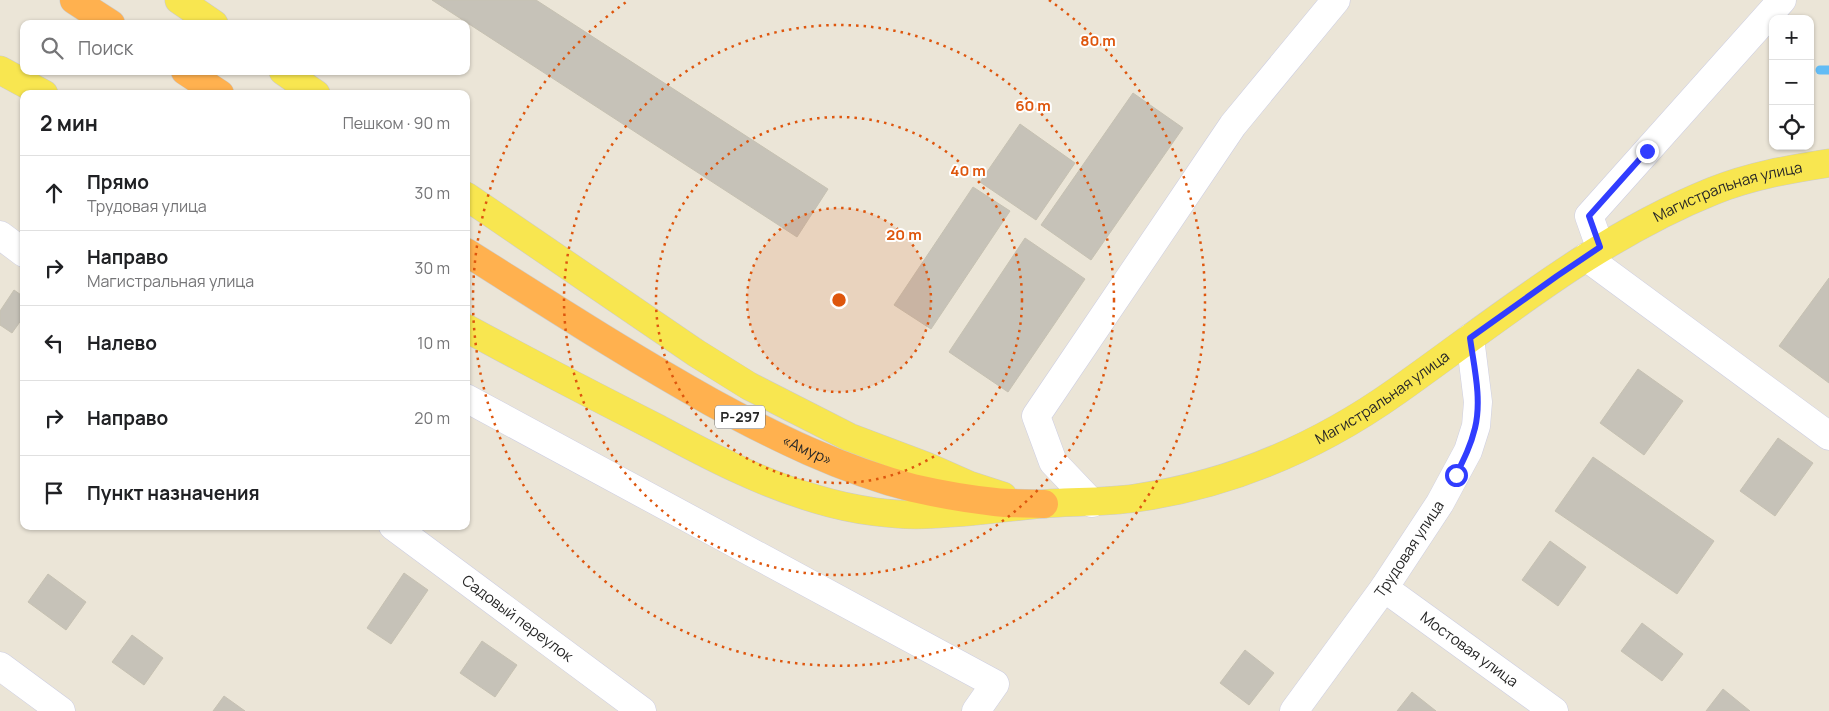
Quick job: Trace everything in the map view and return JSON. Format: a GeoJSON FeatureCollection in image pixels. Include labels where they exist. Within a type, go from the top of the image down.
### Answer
{"type":"FeatureCollection","features":[{"type":"Feature","properties":{"kind":"highway"},"geometry":{"type":"LineString","coordinates":[[74,0],[105,20]]}},
{"type":"Feature","properties":{"kind":"highway"},"geometry":{"type":"LineString","coordinates":[[191,75],[214,90]]}},
{"type":"Feature","properties":{"kind":"highway","name":"«Амур»"},"geometry":{"type":"LineString","coordinates":[[470,255],[653,369],[746,421],[799,447],[874,476],[913,488],[996,502],[1044,504]]}},
{"type":"Feature","properties":{"kind":"main road"},"geometry":{"type":"LineString","coordinates":[[179,0],[208,20]]}},
{"type":"Feature","properties":{"kind":"main road"},"geometry":{"type":"LineString","coordinates":[[0,70],[37,90]]}},
{"type":"Feature","properties":{"kind":"main road"},"geometry":{"type":"LineString","coordinates":[[290,75],[310,90]]}},
{"type":"Feature","properties":{"kind":"main road","name":"Магистральная улица"},"geometry":{"type":"LineString","coordinates":[[1044,504],[1092,503],[1135,498],[1184,489],[1227,477],[1313,444],[1394,394],[1593,252],[1713,191],[1787,170],[1829,163]]}},
{"type":"Feature","properties":{"kind":"main road"},"geometry":{"type":"LineString","coordinates":[[470,199],[696,353],[749,386],[849,437],[926,466],[969,485],[996,494],[1044,504]]}},
{"type":"Feature","properties":{"kind":"main road"},"geometry":{"type":"LineString","coordinates":[[470,330],[540,369],[706,454],[744,472],[816,500],[897,514],[923,514],[1044,504]]}},
{"type":"Feature","properties":{"kind":"street"},"geometry":{"type":"LineString","coordinates":[[1092,503],[1053,462],[1036,416],[1233,124],[1336,0]]}},
{"type":"Feature","properties":{"kind":"street"},"geometry":{"type":"LineString","coordinates":[[1782,0],[1589,216],[1593,252],[1829,436]]}},
{"type":"Feature","properties":{"kind":"street"},"geometry":{"type":"LineString","coordinates":[[0,235],[20,250]]}},
{"type":"Feature","properties":{"kind":"street","name":"Трудовая улица"},"geometry":{"type":"LineString","coordinates":[[1294,711],[1384,588],[1440,503],[1468,451],[1476,426],[1478,402],[1470,338]]}},
{"type":"Feature","properties":{"kind":"street"},"geometry":{"type":"LineString","coordinates":[[470,400],[995,684],[976,711]]}},
{"type":"Feature","properties":{"kind":"street","name":"Садовый переулок"},"geometry":{"type":"LineString","coordinates":[[398,530],[642,711]]}},
{"type":"Feature","properties":{"kind":"street","name":"Мостовая улица"},"geometry":{"type":"LineString","coordinates":[[1384,588],[1554,711]]}},
{"type":"Feature","properties":{"kind":"street"},"geometry":{"type":"LineString","coordinates":[[0,666],[61,711]]}},
{"type":"Feature","properties":{"kind":"building"},"geometry":{"type":"Polygon","coordinates":[[[432,0],[536,0],[828,189],[797,237],[470,25],[470,20],[463,20],[432,0]]]}},
{"type":"Feature","properties":{"kind":"building"},"geometry":{"type":"Polygon","coordinates":[[[1133,93],[1183,128],[1091,260],[1041,225],[1133,93]]]}},
{"type":"Feature","properties":{"kind":"building"},"geometry":{"type":"Polygon","coordinates":[[[1020,124],[1075,163],[1036,220],[980,182],[1020,124]]]}},
{"type":"Feature","properties":{"kind":"building"},"geometry":{"type":"Polygon","coordinates":[[[973,187],[1010,211],[931,329],[894,305],[973,187]]]}},
{"type":"Feature","properties":{"kind":"building"},"geometry":{"type":"Polygon","coordinates":[[[1025,238],[1085,279],[1008,392],[949,352],[1025,238]]]}},
{"type":"Feature","properties":{"kind":"building"},"geometry":{"type":"Polygon","coordinates":[[[1829,278],[1829,383],[1779,346],[1829,278]]]}},
{"type":"Feature","properties":{"kind":"building"},"geometry":{"type":"Polygon","coordinates":[[[14,290],[20,294],[20,322],[12,333],[0,325],[0,311],[14,290]]]}},
{"type":"Feature","properties":{"kind":"building"},"geometry":{"type":"Polygon","coordinates":[[[1638,369],[1683,401],[1644,455],[1600,423],[1638,369]]]}},
{"type":"Feature","properties":{"kind":"building"},"geometry":{"type":"Polygon","coordinates":[[[1778,438],[1813,463],[1775,516],[1740,491],[1778,438]]]}},
{"type":"Feature","properties":{"kind":"building"},"geometry":{"type":"Polygon","coordinates":[[[1593,457],[1714,541],[1677,594],[1555,511],[1593,457]]]}},
{"type":"Feature","properties":{"kind":"building"},"geometry":{"type":"Polygon","coordinates":[[[1550,541],[1586,567],[1558,606],[1522,580],[1550,541]]]}},
{"type":"Feature","properties":{"kind":"building"},"geometry":{"type":"Polygon","coordinates":[[[404,573],[428,590],[391,644],[367,628],[404,573]]]}},
{"type":"Feature","properties":{"kind":"building"},"geometry":{"type":"Polygon","coordinates":[[[48,574],[86,602],[66,630],[28,602],[48,574]]]}},
{"type":"Feature","properties":{"kind":"building"},"geometry":{"type":"Polygon","coordinates":[[[1642,623],[1683,654],[1662,681],[1621,651],[1642,623]]]}},
{"type":"Feature","properties":{"kind":"building"},"geometry":{"type":"Polygon","coordinates":[[[132,635],[163,658],[144,685],[112,662],[132,635]]]}},
{"type":"Feature","properties":{"kind":"building"},"geometry":{"type":"Polygon","coordinates":[[[482,641],[517,665],[495,697],[460,673],[482,641]]]}},
{"type":"Feature","properties":{"kind":"building"},"geometry":{"type":"Polygon","coordinates":[[[1245,650],[1274,673],[1249,705],[1220,683],[1245,650]]]}},
{"type":"Feature","properties":{"kind":"building"},"geometry":{"type":"Polygon","coordinates":[[[1723,689],[1750,711],[1706,711],[1723,689]]]}},
{"type":"Feature","properties":{"kind":"building"},"geometry":{"type":"Polygon","coordinates":[[[1412,692],[1436,711],[1397,711],[1412,692]]]}},
{"type":"Feature","properties":{"kind":"building"},"geometry":{"type":"Polygon","coordinates":[[[224,696],[245,711],[213,711],[224,696]]]}},
{"type":"Feature","properties":{"kind":"waterway"},"geometry":{"type":"LineString","coordinates":[[1820,70],[1829,70]]}},
{"type":"Feature","properties":{"kind":"route"},"geometry":{"type":"LineString","coordinates":[[1456,475],[1468,451],[1476,426],[1478,402],[1470,338],[1600,247],[1589,216],[1647,151]]}}]}
